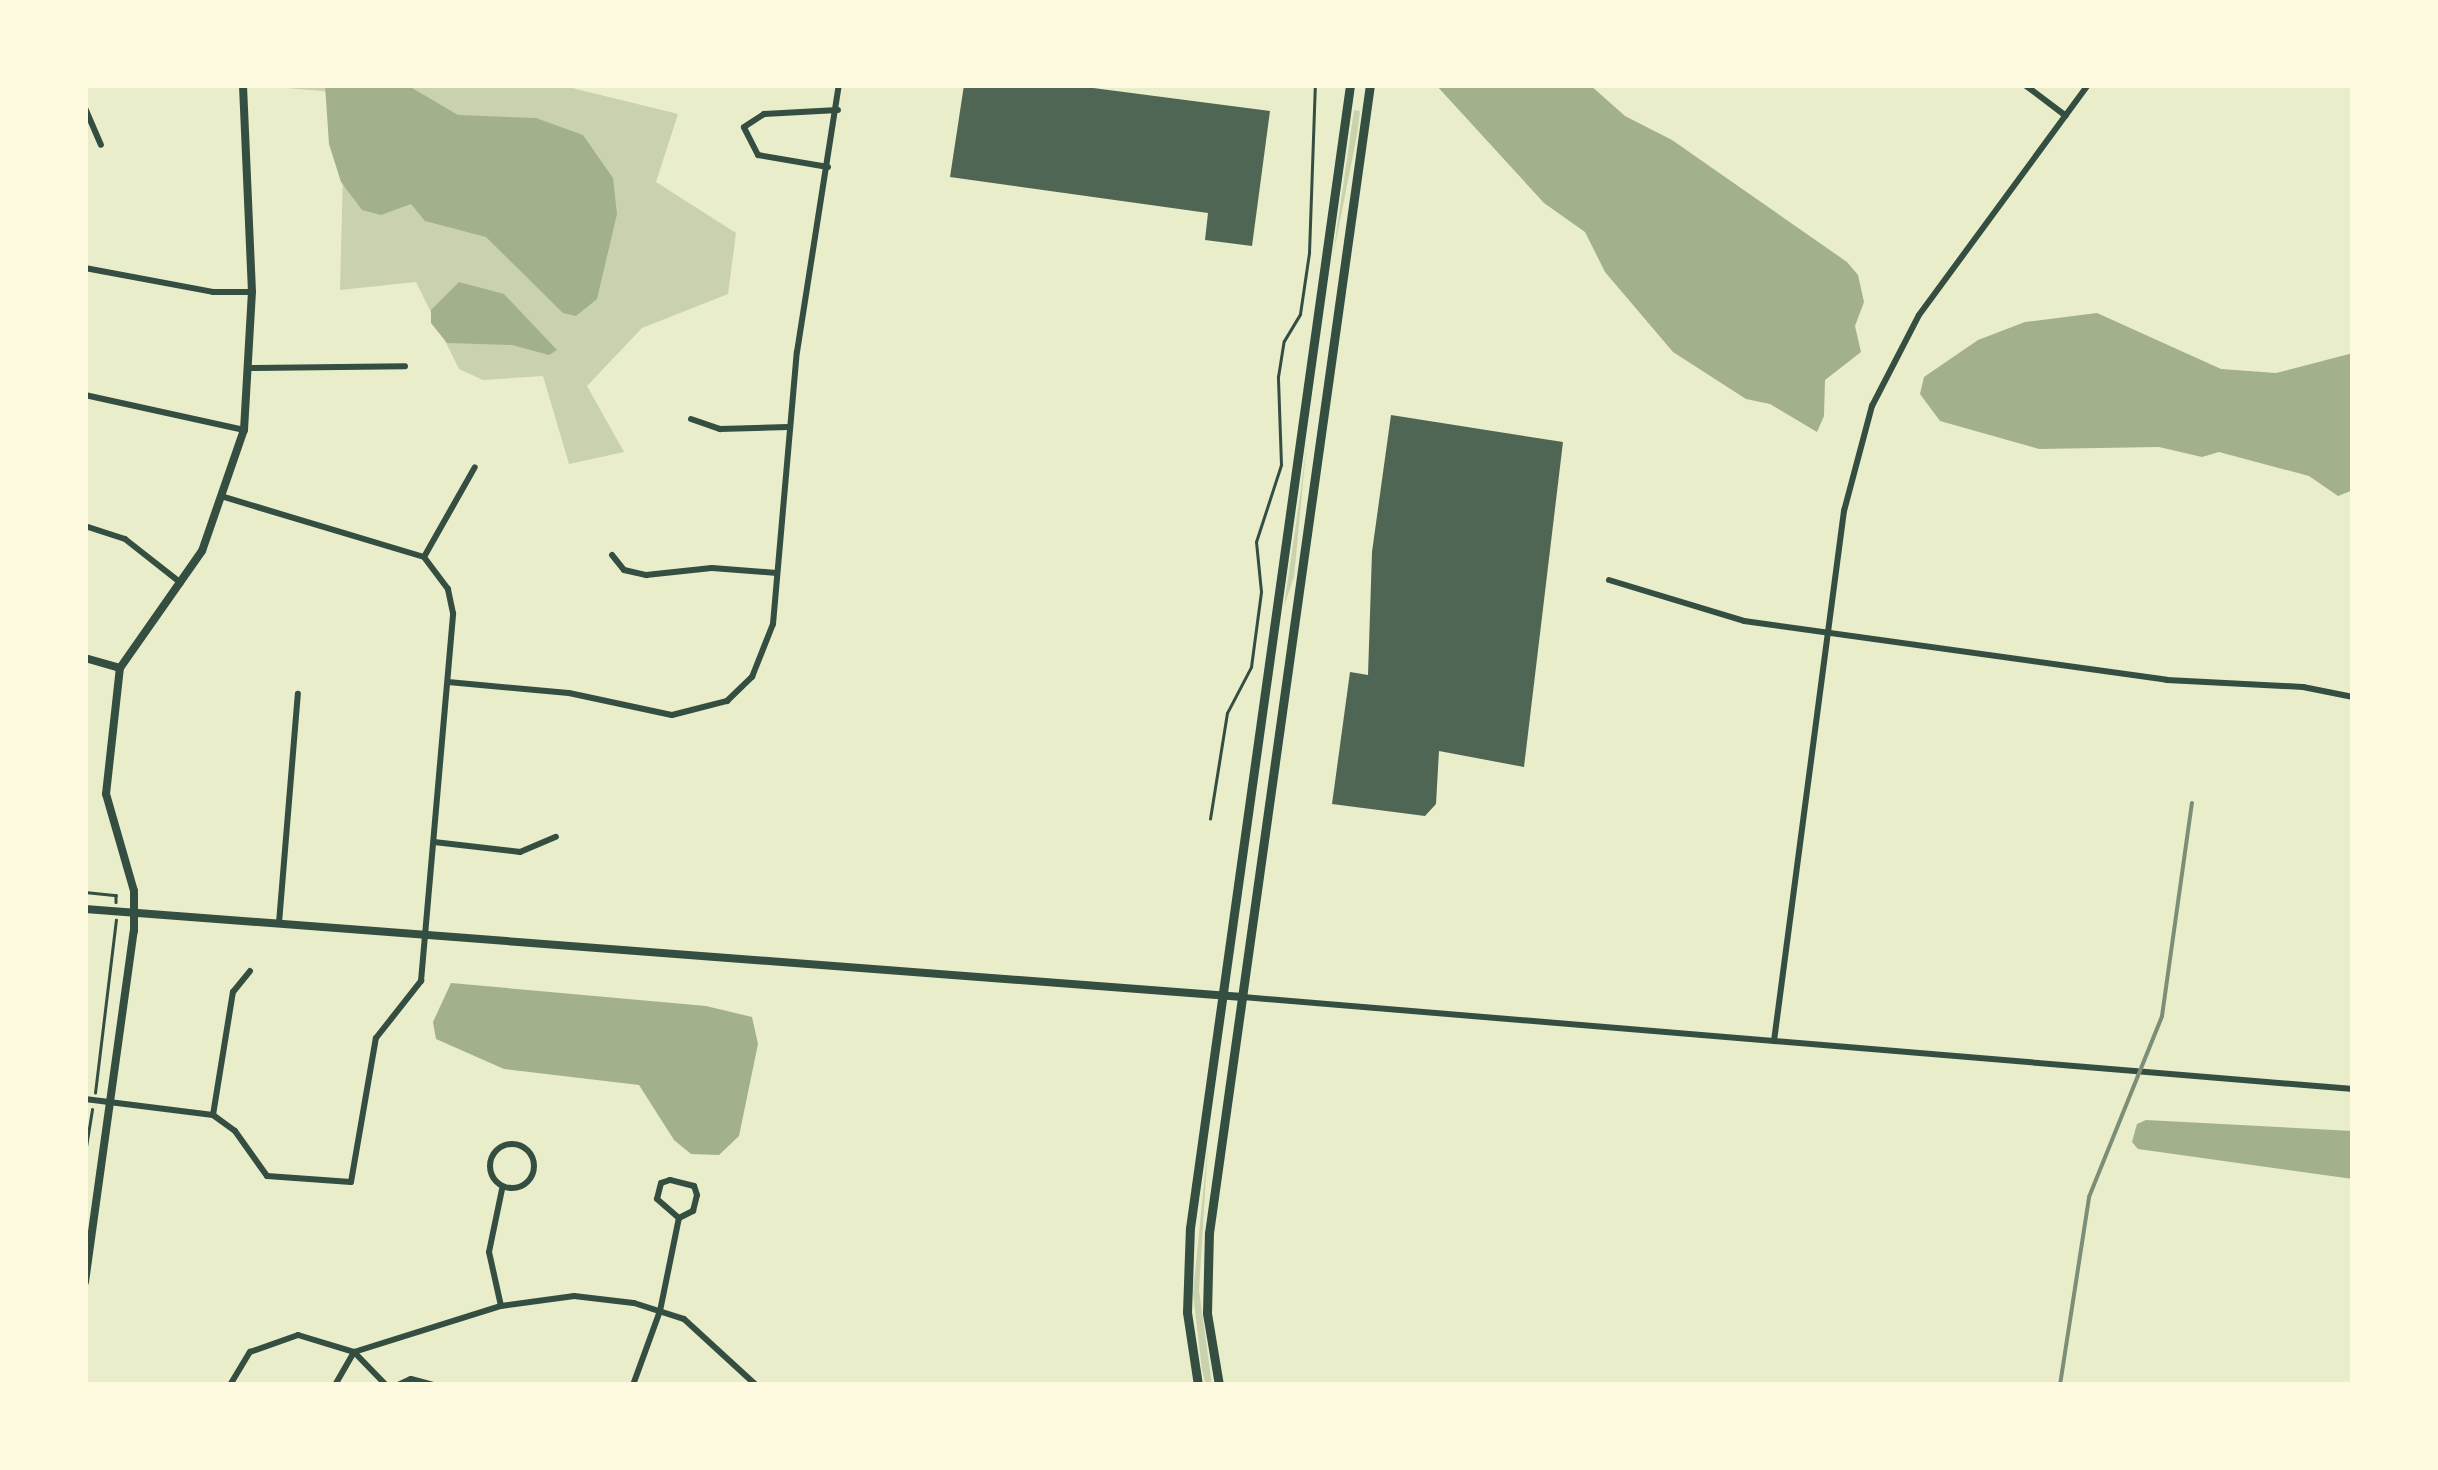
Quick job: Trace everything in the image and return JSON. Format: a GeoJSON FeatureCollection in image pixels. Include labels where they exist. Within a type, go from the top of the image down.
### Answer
{"type":"FeatureCollection","features":[{"type":"Feature","properties":{"kind":"main road"},"geometry":{"type":"LineString","coordinates":[[1198,1385],[1187,1312],[1188,1248],[1350,85]]}},
{"type":"Feature","properties":{"kind":"main road"},"geometry":{"type":"LineString","coordinates":[[1219,1385],[1209,1334],[1207,1260],[1370,85]]}},
{"type":"Feature","properties":{"kind":"street"},"geometry":{"type":"LineString","coordinates":[[85,1282],[135,913],[106,794],[120,668],[182,584],[224,497],[244,430],[252,368],[252,292],[243,85]]}},
{"type":"Feature","properties":{"kind":"street"},"geometry":{"type":"LineString","coordinates":[[448,682],[570,693],[672,715],[695,713],[727,702],[762,660],[777,573],[788,427],[839,85]]}},
{"type":"Feature","properties":{"kind":"street"},"geometry":{"type":"LineString","coordinates":[[2025,85],[2066,116]]}},
{"type":"Feature","properties":{"kind":"street"},"geometry":{"type":"LineString","coordinates":[[1774,1042],[1844,511],[1872,406],[1919,315],[2088,85]]}},
{"type":"Feature","properties":{"kind":"street"},"geometry":{"type":"LineString","coordinates":[[85,108],[101,144]]}},
{"type":"Feature","properties":{"kind":"street"},"geometry":{"type":"LineString","coordinates":[[828,167],[758,154],[744,127],[764,114],[838,110]]}},
{"type":"Feature","properties":{"kind":"street"},"geometry":{"type":"LineString","coordinates":[[85,268],[213,292],[252,292]]}},
{"type":"Feature","properties":{"kind":"street"},"geometry":{"type":"LineString","coordinates":[[252,368],[405,366]]}},
{"type":"Feature","properties":{"kind":"street"},"geometry":{"type":"LineString","coordinates":[[85,395],[244,430]]}},
{"type":"Feature","properties":{"kind":"street"},"geometry":{"type":"LineString","coordinates":[[692,419],[720,429],[788,427]]}},
{"type":"Feature","properties":{"kind":"street"},"geometry":{"type":"LineString","coordinates":[[424,556],[475,467]]}},
{"type":"Feature","properties":{"kind":"street"},"geometry":{"type":"LineString","coordinates":[[85,1099],[213,1116],[236,1131],[267,1176],[352,1182],[376,1038],[417,992],[426,934],[452,602],[424,556],[224,497]]}},
{"type":"Feature","properties":{"kind":"street"},"geometry":{"type":"LineString","coordinates":[[85,526],[125,539],[182,584]]}},
{"type":"Feature","properties":{"kind":"street"},"geometry":{"type":"LineString","coordinates":[[612,555],[624,570],[646,576],[712,568],[777,573]]}},
{"type":"Feature","properties":{"kind":"street"},"geometry":{"type":"LineString","coordinates":[[1609,580],[1744,621],[2167,680],[2304,687],[2353,697]]}},
{"type":"Feature","properties":{"kind":"street"},"geometry":{"type":"LineString","coordinates":[[85,658],[120,668]]}},
{"type":"Feature","properties":{"kind":"street"},"geometry":{"type":"LineString","coordinates":[[279,924],[298,694]]}},
{"type":"Feature","properties":{"kind":"street"},"geometry":{"type":"LineString","coordinates":[[434,842],[520,852],[556,837]]}},
{"type":"Feature","properties":{"kind":"street"},"geometry":{"type":"LineString","coordinates":[[85,909],[1222,996],[2353,1089]]}},
{"type":"Feature","properties":{"kind":"street"},"geometry":{"type":"LineString","coordinates":[[213,1116],[232,992],[250,970]]}},
{"type":"Feature","properties":{"kind":"street"},"geometry":{"type":"LineString","coordinates":[[518,1143],[535,1166],[523,1185],[502,1189],[492,1178],[492,1160],[504,1144],[518,1143]]}},
{"type":"Feature","properties":{"kind":"street"},"geometry":{"type":"LineString","coordinates":[[634,1385],[660,1311],[679,1218],[693,1210],[698,1195],[694,1186],[670,1180],[661,1184],[657,1199],[679,1218]]}},
{"type":"Feature","properties":{"kind":"street"},"geometry":{"type":"LineString","coordinates":[[501,1306],[489,1252],[502,1189]]}},
{"type":"Feature","properties":{"kind":"street"},"geometry":{"type":"LineString","coordinates":[[335,1385],[354,1352],[501,1306],[585,1296],[660,1311],[694,1325],[756,1385]]}},
{"type":"Feature","properties":{"kind":"street"},"geometry":{"type":"LineString","coordinates":[[230,1385],[250,1352],[285,1336],[314,1336],[354,1352],[386,1385]]}},
{"type":"Feature","properties":{"kind":"street"},"geometry":{"type":"LineString","coordinates":[[398,1385],[412,1379],[433,1385]]}},
{"type":"Feature","properties":{"kind":"path"},"geometry":{"type":"LineString","coordinates":[[1210,819],[1227,713],[1251,667],[1261,592],[1256,542],[1281,464],[1278,377],[1284,341],[1300,314],[1309,253],[1314,85]]}},
{"type":"Feature","properties":{"kind":"path"},"geometry":{"type":"LineString","coordinates":[[85,892],[116,898]]}},
{"type":"Feature","properties":{"kind":"path"},"geometry":{"type":"LineString","coordinates":[[94,1086],[116,929]]}},
{"type":"Feature","properties":{"kind":"path"},"geometry":{"type":"LineString","coordinates":[[85,1153],[92,1113]]}},
{"type":"Feature","properties":{"kind":"shaded area"},"geometry":{"type":"Polygon","coordinates":[[[252,85],[560,85],[678,114],[656,182],[736,233],[728,294],[642,328],[587,386],[624,452],[569,464],[543,376],[483,380],[459,369],[416,282],[340,290],[345,93],[252,85]]]}},
{"type":"Feature","properties":{"kind":"shaded area"},"geometry":{"type":"Polygon","coordinates":[[[325,85],[407,85],[458,115],[536,118],[583,135],[613,178],[617,214],[597,299],[576,316],[563,313],[486,237],[425,221],[411,204],[381,215],[362,210],[341,182],[329,144],[325,85]]]}},
{"type":"Feature","properties":{"kind":"shaded area"},"geometry":{"type":"Polygon","coordinates":[[[1436,85],[1590,85],[1625,116],[1672,140],[1847,262],[1858,275],[1864,302],[1855,326],[1861,352],[1825,380],[1824,416],[1817,432],[1770,404],[1746,399],[1673,352],[1605,272],[1585,232],[1544,203],[1436,85]]]}},
{"type":"Feature","properties":{"kind":"shaded area"},"geometry":{"type":"Polygon","coordinates":[[[1354,110],[1360,111],[1357,135],[1333,256],[1354,110]]]}},
{"type":"Feature","properties":{"kind":"shaded area"},"geometry":{"type":"Polygon","coordinates":[[[459,282],[504,294],[557,350],[549,355],[512,345],[447,343],[431,323],[431,310],[459,282]]]}},
{"type":"Feature","properties":{"kind":"shaded area"},"geometry":{"type":"Polygon","coordinates":[[[2097,313],[2221,369],[2276,373],[2353,353],[2353,490],[2338,496],[2309,476],[2219,452],[2202,457],[2159,447],[2039,449],[1940,421],[1920,394],[1924,377],[1978,340],[2025,322],[2097,313]]]}},
{"type":"Feature","properties":{"kind":"shaded area"},"geometry":{"type":"Polygon","coordinates":[[[1307,440],[1294,577],[1284,606],[1301,489],[1307,440]]]}},
{"type":"Feature","properties":{"kind":"shaded area"},"geometry":{"type":"Polygon","coordinates":[[[451,983],[706,1006],[752,1017],[758,1044],[739,1136],[719,1155],[691,1154],[674,1140],[639,1085],[504,1069],[436,1039],[433,1022],[451,983]]]}},
{"type":"Feature","properties":{"kind":"shaded area"},"geometry":{"type":"Polygon","coordinates":[[[2146,1120],[2353,1131],[2353,1179],[2138,1149],[2132,1142],[2137,1124],[2146,1120]]]}},
{"type":"Feature","properties":{"kind":"shaded area"},"geometry":{"type":"Polygon","coordinates":[[[1208,1144],[1199,1290],[1212,1385],[1206,1385],[1202,1370],[1193,1293],[1208,1144]]]}},
{"type":"Feature","properties":{"kind":"building"},"geometry":{"type":"Polygon","coordinates":[[[964,85],[1070,85],[1270,111],[1252,246],[1205,240],[1208,213],[950,177],[964,85]]]}},
{"type":"Feature","properties":{"kind":"building"},"geometry":{"type":"Polygon","coordinates":[[[1391,415],[1563,442],[1524,767],[1439,751],[1436,804],[1425,816],[1332,804],[1350,672],[1368,675],[1372,552],[1391,415]]]}},
{"type":"Feature","properties":{"kind":"railway"},"geometry":{"type":"LineString","coordinates":[[2060,1385],[2089,1197],[2162,1016],[2192,803]]}}]}
